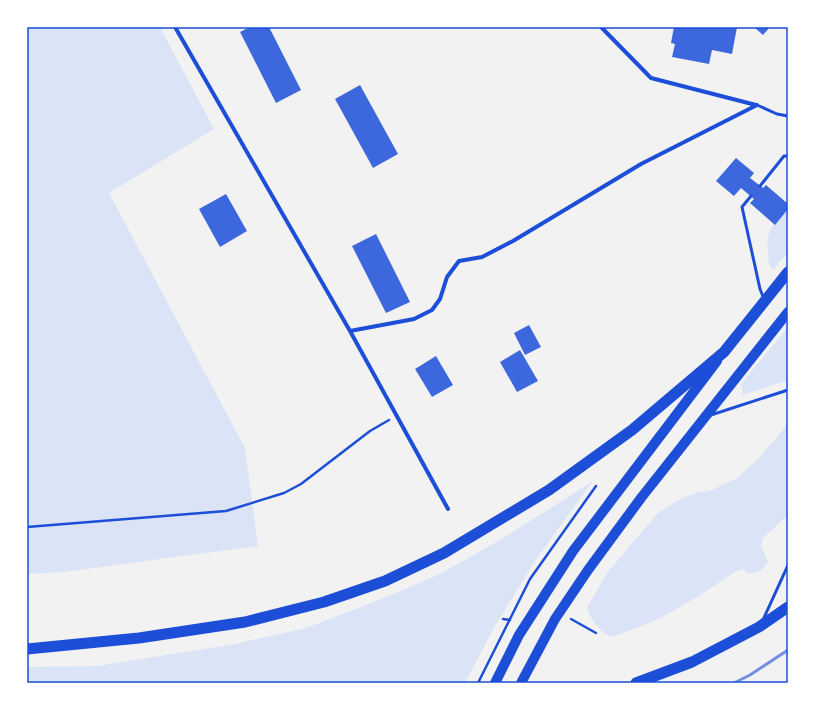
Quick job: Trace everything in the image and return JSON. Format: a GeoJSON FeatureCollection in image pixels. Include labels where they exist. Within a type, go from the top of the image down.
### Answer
{"type":"FeatureCollection","features":[{"type":"Feature","properties":{"kind":"highway"},"geometry":{"type":"LineString","coordinates":[[27,649],[139,638],[245,622],[324,602],[385,581],[444,553],[549,490],[632,430],[724,352],[788,272]]}},
{"type":"Feature","properties":{"kind":"highway"},"geometry":{"type":"LineString","coordinates":[[636,683],[692,662],[759,627],[788,606]]}},
{"type":"Feature","properties":{"kind":"main road"},"geometry":{"type":"LineString","coordinates":[[521,683],[555,619],[588,570],[641,498],[788,312]]}},
{"type":"Feature","properties":{"kind":"main road"},"geometry":{"type":"LineString","coordinates":[[495,683],[519,635],[573,551],[724,352]]}},
{"type":"Feature","properties":{"kind":"street"},"geometry":{"type":"LineString","coordinates":[[175,27],[350,331],[448,510]]}},
{"type":"Feature","properties":{"kind":"street"},"geometry":{"type":"LineString","coordinates":[[601,27],[652,78],[756,105]]}},
{"type":"Feature","properties":{"kind":"street"},"geometry":{"type":"LineString","coordinates":[[350,331],[414,319],[432,310],[440,299],[447,277],[459,261],[482,257],[513,241],[641,164],[756,105]]}},
{"type":"Feature","properties":{"kind":"lane"},"geometry":{"type":"LineString","coordinates":[[756,105],[777,114],[788,116]]}},
{"type":"Feature","properties":{"kind":"lane"},"geometry":{"type":"LineString","coordinates":[[760,186],[784,156],[788,156]]}},
{"type":"Feature","properties":{"kind":"lane"},"geometry":{"type":"LineString","coordinates":[[751,196],[742,207],[760,288],[765,301]]}},
{"type":"Feature","properties":{"kind":"lane"},"geometry":{"type":"LineString","coordinates":[[704,417],[788,390]]}},
{"type":"Feature","properties":{"kind":"lane"},"geometry":{"type":"LineString","coordinates":[[759,627],[788,565]]}},
{"type":"Feature","properties":{"kind":"path"},"geometry":{"type":"LineString","coordinates":[[27,527],[226,510],[248,504],[284,493],[301,484],[370,431],[397,416]]}},
{"type":"Feature","properties":{"kind":"path"},"geometry":{"type":"LineString","coordinates":[[478,683],[530,579],[596,486]]}},
{"type":"Feature","properties":{"kind":"path"},"geometry":{"type":"LineString","coordinates":[[571,618],[596,633]]}},
{"type":"Feature","properties":{"kind":"path"},"geometry":{"type":"LineString","coordinates":[[503,619],[510,620]]}},
{"type":"Feature","properties":{"kind":"shaded area"},"geometry":{"type":"Polygon","coordinates":[[[27,27],[160,27],[214,129],[109,193],[245,448],[258,546],[64,572],[27,574],[27,27]]]}},
{"type":"Feature","properties":{"kind":"shaded area"},"geometry":{"type":"Polygon","coordinates":[[[788,207],[788,252],[773,270],[768,260],[767,245],[769,233],[788,207]]]}},
{"type":"Feature","properties":{"kind":"shaded area"},"geometry":{"type":"Polygon","coordinates":[[[788,327],[788,380],[743,395],[741,384],[788,327]]]}},
{"type":"Feature","properties":{"kind":"shaded area"},"geometry":{"type":"Polygon","coordinates":[[[787,425],[788,512],[787,516],[763,538],[761,546],[768,562],[764,567],[760,571],[752,574],[749,574],[742,569],[735,572],[682,606],[640,627],[613,636],[603,632],[590,616],[587,608],[607,573],[657,514],[678,500],[696,493],[712,490],[737,478],[757,460],[787,425]]]}},
{"type":"Feature","properties":{"kind":"shaded area"},"geometry":{"type":"Polygon","coordinates":[[[593,481],[537,558],[495,626],[465,683],[27,683],[27,667],[97,666],[235,644],[306,628],[379,600],[440,574],[505,537],[593,481]]]}},
{"type":"Feature","properties":{"kind":"building"},"geometry":{"type":"Polygon","coordinates":[[[250,27],[269,27],[301,90],[276,103],[240,32],[250,27]]]}},
{"type":"Feature","properties":{"kind":"building"},"geometry":{"type":"Polygon","coordinates":[[[674,27],[737,27],[732,54],[712,50],[709,64],[672,57],[675,44],[671,43],[674,27]]]}},
{"type":"Feature","properties":{"kind":"building"},"geometry":{"type":"Polygon","coordinates":[[[754,27],[770,27],[763,35],[754,27]]]}},
{"type":"Feature","properties":{"kind":"building"},"geometry":{"type":"Polygon","coordinates":[[[360,85],[398,154],[373,168],[335,99],[360,85]]]}},
{"type":"Feature","properties":{"kind":"building"},"geometry":{"type":"Polygon","coordinates":[[[736,158],[754,173],[750,178],[763,188],[766,185],[788,204],[788,209],[775,225],[750,203],[754,199],[741,188],[734,196],[716,181],[736,158]]]}},
{"type":"Feature","properties":{"kind":"building"},"geometry":{"type":"Polygon","coordinates":[[[226,194],[247,231],[220,247],[199,209],[226,194]]]}},
{"type":"Feature","properties":{"kind":"building"},"geometry":{"type":"Polygon","coordinates":[[[376,234],[410,302],[386,313],[352,246],[376,234]]]}},
{"type":"Feature","properties":{"kind":"building"},"geometry":{"type":"Polygon","coordinates":[[[529,325],[541,347],[525,355],[514,333],[529,325]]]}},
{"type":"Feature","properties":{"kind":"building"},"geometry":{"type":"Polygon","coordinates":[[[520,350],[538,381],[517,392],[500,362],[520,350]]]}},
{"type":"Feature","properties":{"kind":"building"},"geometry":{"type":"Polygon","coordinates":[[[436,356],[453,385],[432,397],[415,369],[436,356]]]}},
{"type":"Feature","properties":{"kind":"railway"},"geometry":{"type":"LineString","coordinates":[[734,683],[750,675],[788,650]]}}]}
